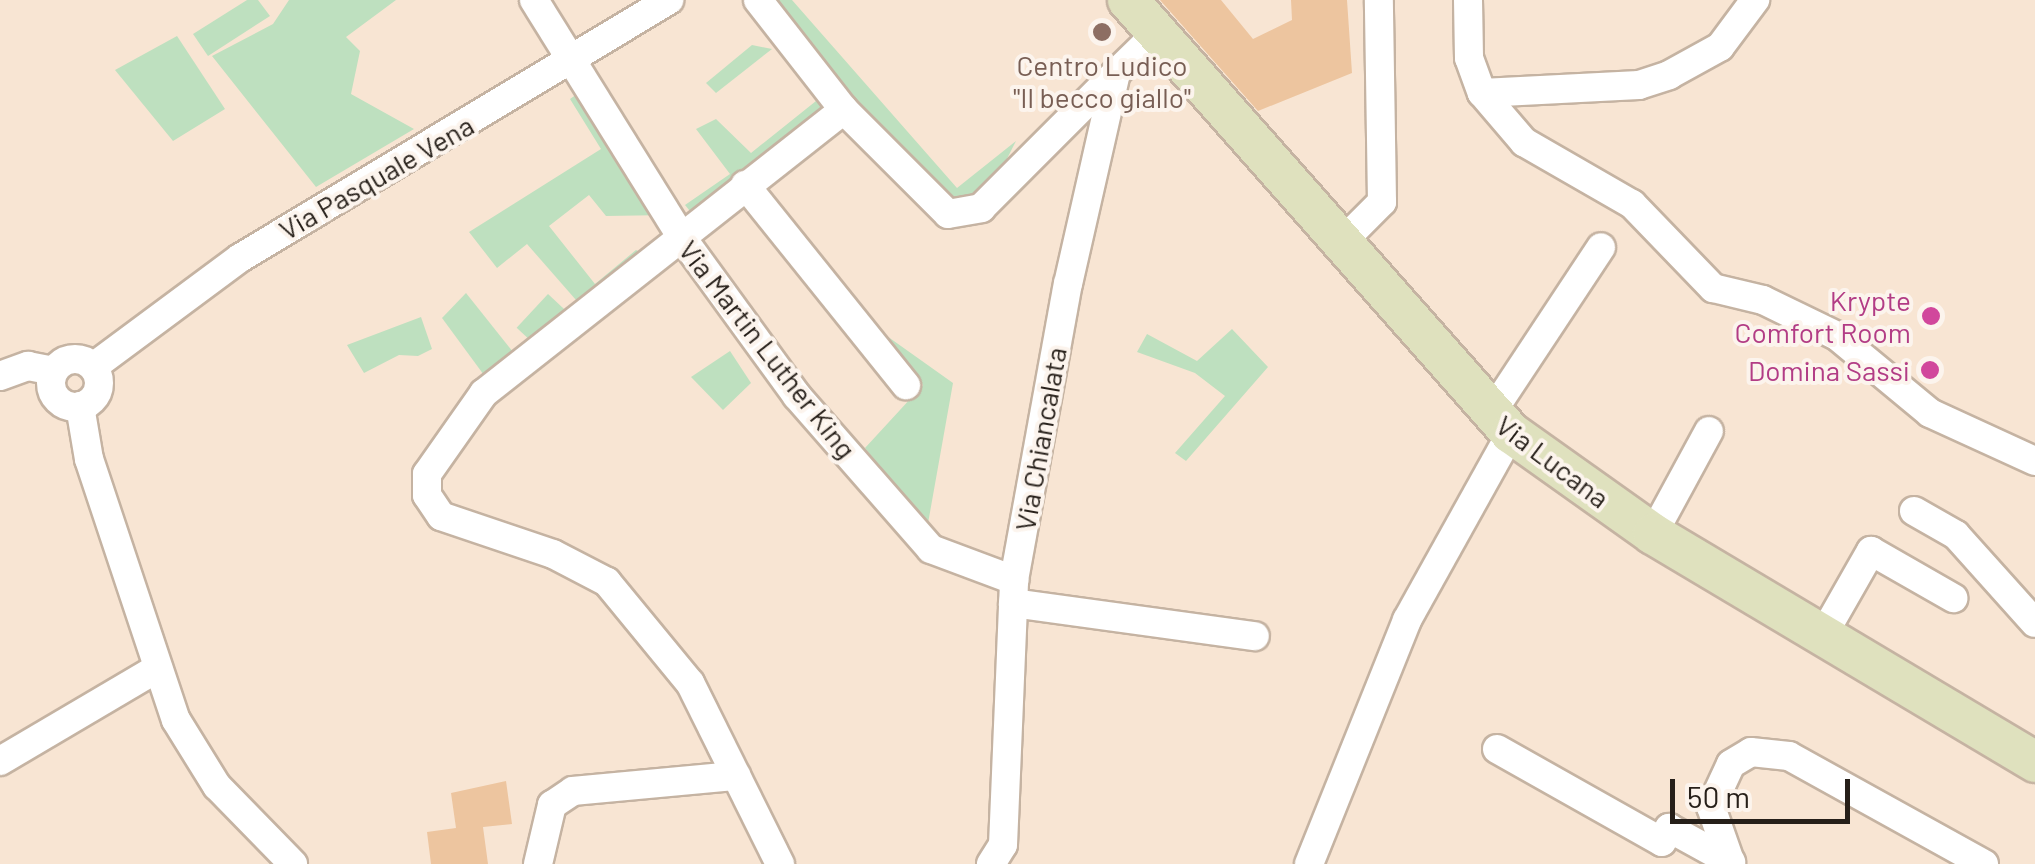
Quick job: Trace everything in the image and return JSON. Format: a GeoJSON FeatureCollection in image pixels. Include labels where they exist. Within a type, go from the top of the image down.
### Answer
{"type":"FeatureCollection","features":[{"type":"Feature","properties":{"kind":"street","name":"Via Martin Luther King"},"geometry":{"type":"LineString","coordinates":[[534,0],[680,235],[797,396],[931,549],[1013,592],[1255,636]]}},
{"type":"Feature","properties":{"kind":"street","name":"Via Pasquale Vena"},"geometry":{"type":"LineString","coordinates":[[93,367],[240,258],[576,62],[668,0]]}},
{"type":"Feature","properties":{"kind":"street"},"geometry":{"type":"LineString","coordinates":[[758,0],[844,110],[921,193],[948,214],[968,214],[1156,33]]}},
{"type":"Feature","properties":{"kind":"street","name":"Via Lucana"},"geometry":{"type":"LineString","coordinates":[[1128,0],[1346,238],[1501,424],[1653,534],[2032,755]]}},
{"type":"Feature","properties":{"kind":"street"},"geometry":{"type":"LineString","coordinates":[[1346,238],[1382,202],[1380,0]]}},
{"type":"Feature","properties":{"kind":"street"},"geometry":{"type":"LineString","coordinates":[[1468,0],[1470,58],[1482,93],[1524,142],[1632,204],[1713,288],[1763,300],[1838,336],[1930,413],[2035,461]]}},
{"type":"Feature","properties":{"kind":"street"},"geometry":{"type":"LineString","coordinates":[[1482,93],[1639,84],[1668,75],[1720,47],[1754,0]]}},
{"type":"Feature","properties":{"kind":"street","name":"Via Chiancalata"},"geometry":{"type":"LineString","coordinates":[[991,864],[1003,845],[1013,592],[1116,74]]}},
{"type":"Feature","properties":{"kind":"street"},"geometry":{"type":"LineString","coordinates":[[780,864],[690,682],[607,582],[553,554],[441,516],[427,495],[435,454],[484,393],[680,235],[844,110]]}},
{"type":"Feature","properties":{"kind":"street"},"geometry":{"type":"LineString","coordinates":[[746,185],[906,385]]}},
{"type":"Feature","properties":{"kind":"street"},"geometry":{"type":"LineString","coordinates":[[1310,864],[1406,620],[1501,424],[1601,247]]}},
{"type":"Feature","properties":{"kind":"street"},"geometry":{"type":"LineString","coordinates":[[0,376],[28,366],[54,370],[72,358],[93,367],[98,390],[80,406]]}},
{"type":"Feature","properties":{"kind":"street"},"geometry":{"type":"LineString","coordinates":[[54,370],[57,400],[80,406]]}},
{"type":"Feature","properties":{"kind":"street"},"geometry":{"type":"LineString","coordinates":[[80,406],[89,459],[176,720],[217,786],[293,864]]}},
{"type":"Feature","properties":{"kind":"street"},"geometry":{"type":"LineString","coordinates":[[1653,534],[1710,430]]}},
{"type":"Feature","properties":{"kind":"street"},"geometry":{"type":"LineString","coordinates":[[1914,511],[1956,535],[2035,624]]}},
{"type":"Feature","properties":{"kind":"street"},"geometry":{"type":"LineString","coordinates":[[1823,635],[1871,551],[1954,598]]}},
{"type":"Feature","properties":{"kind":"street"},"geometry":{"type":"LineString","coordinates":[[0,761],[158,668]]}},
{"type":"Feature","properties":{"kind":"street"},"geometry":{"type":"LineString","coordinates":[[1497,749],[1662,842],[1670,828],[1731,863]]}},
{"type":"Feature","properties":{"kind":"street"},"geometry":{"type":"LineString","coordinates":[[1731,863],[1711,807],[1731,764],[1752,752],[1789,756],[1984,864]]}},
{"type":"Feature","properties":{"kind":"street"},"geometry":{"type":"LineString","coordinates":[[538,864],[552,806],[573,792],[736,776]]}},
{"type":"Feature","properties":{"kind":"green space"},"geometry":{"type":"Polygon","coordinates":[[[247,0],[258,0],[270,16],[208,56],[193,34],[247,0]]]}},
{"type":"Feature","properties":{"kind":"green space"},"geometry":{"type":"Polygon","coordinates":[[[289,0],[396,0],[346,37],[360,51],[351,94],[414,129],[316,187],[212,56],[273,24],[289,0]]]}},
{"type":"Feature","properties":{"kind":"green space"},"geometry":{"type":"Polygon","coordinates":[[[772,0],[792,0],[957,188],[1016,141],[990,192],[959,203],[940,198],[772,0]]]}},
{"type":"Feature","properties":{"kind":"green space"},"geometry":{"type":"Polygon","coordinates":[[[177,36],[225,109],[173,141],[115,70],[177,36]]]}},
{"type":"Feature","properties":{"kind":"green space"},"geometry":{"type":"Polygon","coordinates":[[[752,45],[772,49],[716,93],[706,83],[752,45]]]}},
{"type":"Feature","properties":{"kind":"green space"},"geometry":{"type":"Polygon","coordinates":[[[590,85],[668,215],[606,216],[589,195],[549,226],[595,284],[636,250],[650,257],[583,308],[527,244],[497,268],[469,232],[601,149],[570,99],[590,85]]]}},
{"type":"Feature","properties":{"kind":"green space"},"geometry":{"type":"Polygon","coordinates":[[[816,101],[834,117],[698,221],[685,205],[730,174],[696,129],[716,119],[751,153],[816,101]]]}},
{"type":"Feature","properties":{"kind":"green space"},"geometry":{"type":"Polygon","coordinates":[[[466,293],[521,362],[492,386],[442,318],[466,293]]]}},
{"type":"Feature","properties":{"kind":"green space"},"geometry":{"type":"Polygon","coordinates":[[[548,294],[573,317],[541,351],[517,328],[548,294]]]}},
{"type":"Feature","properties":{"kind":"green space"},"geometry":{"type":"Polygon","coordinates":[[[421,317],[432,349],[418,356],[399,355],[364,373],[347,345],[421,317]]]}},
{"type":"Feature","properties":{"kind":"green space"},"geometry":{"type":"Polygon","coordinates":[[[877,329],[953,383],[927,529],[865,448],[923,385],[877,329]]]}},
{"type":"Feature","properties":{"kind":"green space"},"geometry":{"type":"Polygon","coordinates":[[[1232,329],[1268,367],[1186,461],[1175,453],[1225,396],[1195,373],[1137,352],[1147,334],[1197,361],[1232,329]]]}},
{"type":"Feature","properties":{"kind":"green space"},"geometry":{"type":"Polygon","coordinates":[[[730,351],[751,383],[723,410],[691,377],[730,351]]]}},
{"type":"Feature","properties":{"kind":"building"},"geometry":{"type":"Polygon","coordinates":[[[1160,0],[1221,0],[1253,39],[1292,20],[1291,0],[1347,0],[1352,73],[1258,111],[1160,0]]]}},
{"type":"Feature","properties":{"kind":"building"},"geometry":{"type":"Polygon","coordinates":[[[506,781],[512,824],[483,827],[488,864],[431,864],[427,832],[456,828],[451,793],[506,781]]]}},
{"type":"Feature","properties":{"kind":"place","name":"Centro Ludico \"Il becco giallo\""},"geometry":{"type":"Point","coordinates":[1102,32]}},
{"type":"Feature","properties":{"kind":"place","name":"Krypte Comfort Room"},"geometry":{"type":"Point","coordinates":[1931,316]}},
{"type":"Feature","properties":{"kind":"place","name":"Domina Sassi"},"geometry":{"type":"Point","coordinates":[1930,370]}}]}
